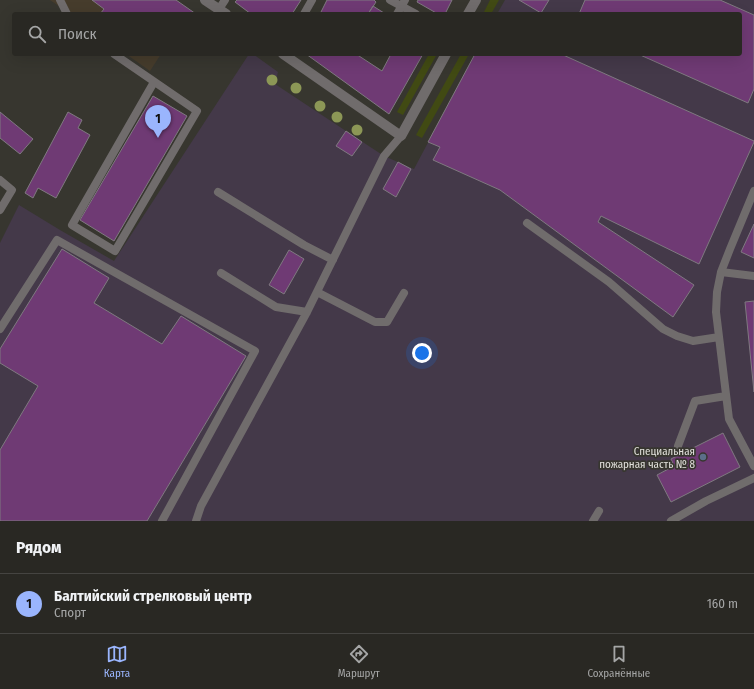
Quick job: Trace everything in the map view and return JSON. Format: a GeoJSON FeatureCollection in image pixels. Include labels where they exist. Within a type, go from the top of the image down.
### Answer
{"type":"FeatureCollection","features":[{"type":"Feature","properties":{"kind":"street"},"geometry":{"type":"LineString","coordinates":[[205,0],[222,12]]}},
{"type":"Feature","properties":{"kind":"street"},"geometry":{"type":"LineString","coordinates":[[469,12],[476,0]]}},
{"type":"Feature","properties":{"kind":"street"},"geometry":{"type":"LineString","coordinates":[[286,56],[401,136],[445,56]]}},
{"type":"Feature","properties":{"kind":"lane"},"geometry":{"type":"LineString","coordinates":[[60,0],[66,12]]}},
{"type":"Feature","properties":{"kind":"lane"},"geometry":{"type":"LineString","coordinates":[[222,12],[225,0]]}},
{"type":"Feature","properties":{"kind":"lane"},"geometry":{"type":"LineString","coordinates":[[305,12],[312,0]]}},
{"type":"Feature","properties":{"kind":"lane"},"geometry":{"type":"LineString","coordinates":[[390,0],[403,3],[414,12]]}},
{"type":"Feature","properties":{"kind":"lane"},"geometry":{"type":"LineString","coordinates":[[398,12],[403,3]]}},
{"type":"Feature","properties":{"kind":"lane"},"geometry":{"type":"LineString","coordinates":[[117,56],[197,112],[115,251],[72,225],[154,82]]}},
{"type":"Feature","properties":{"kind":"lane"},"geometry":{"type":"LineString","coordinates":[[196,521],[200,506],[307,312],[384,156],[401,136]]}},
{"type":"Feature","properties":{"kind":"lane"},"geometry":{"type":"LineString","coordinates":[[0,180],[12,190],[0,210]]}},
{"type":"Feature","properties":{"kind":"lane"},"geometry":{"type":"LineString","coordinates":[[754,191],[721,272],[717,292],[716,312],[729,419],[754,466]]}},
{"type":"Feature","properties":{"kind":"lane"},"geometry":{"type":"LineString","coordinates":[[218,192],[304,245],[333,260]]}},
{"type":"Feature","properties":{"kind":"lane"},"geometry":{"type":"LineString","coordinates":[[528,224],[609,282],[663,329],[677,336],[693,341],[719,338]]}},
{"type":"Feature","properties":{"kind":"lane"},"geometry":{"type":"LineString","coordinates":[[0,329],[57,240],[255,351],[162,521]]}},
{"type":"Feature","properties":{"kind":"lane"},"geometry":{"type":"LineString","coordinates":[[721,272],[754,276]]}},
{"type":"Feature","properties":{"kind":"lane"},"geometry":{"type":"LineString","coordinates":[[221,274],[276,308],[307,312]]}},
{"type":"Feature","properties":{"kind":"lane"},"geometry":{"type":"LineString","coordinates":[[317,292],[375,322],[387,322],[404,292]]}},
{"type":"Feature","properties":{"kind":"lane"},"geometry":{"type":"LineString","coordinates":[[678,446],[695,401],[726,396]]}},
{"type":"Feature","properties":{"kind":"lane"},"geometry":{"type":"LineString","coordinates":[[671,521],[706,501],[754,478]]}},
{"type":"Feature","properties":{"kind":"lane"},"geometry":{"type":"LineString","coordinates":[[593,521],[599,511]]}},
{"type":"Feature","properties":{"kind":"shaded area"},"geometry":{"type":"Polygon","coordinates":[[[50,0],[176,0],[193,12],[67,12],[50,0]]]}},
{"type":"Feature","properties":{"kind":"shaded area"},"geometry":{"type":"Polygon","coordinates":[[[505,0],[754,0],[754,521],[0,521],[0,243],[19,205],[114,261],[248,56],[256,56],[278,72],[275,84],[384,156],[414,169],[474,56],[742,56],[742,12],[498,12],[505,0]]]}},
{"type":"Feature","properties":{"kind":"shaded area"},"geometry":{"type":"Polygon","coordinates":[[[129,56],[160,56],[150,71],[129,56]]]}},
{"type":"Feature","properties":{"kind":"green space"},"geometry":{"type":"Polygon","coordinates":[[[490,0],[499,0],[492,12],[484,12],[490,0]]]}},
{"type":"Feature","properties":{"kind":"green space"},"geometry":{"type":"Polygon","coordinates":[[[428,56],[436,56],[403,115],[397,112],[428,56]]]}},
{"type":"Feature","properties":{"kind":"green space"},"geometry":{"type":"Polygon","coordinates":[[[460,56],[468,56],[422,138],[416,135],[460,56]]]}},
{"type":"Feature","properties":{"kind":"building"},"geometry":{"type":"Polygon","coordinates":[[[92,0],[176,0],[193,12],[102,12],[104,9],[92,0]]]}},
{"type":"Feature","properties":{"kind":"building"},"geometry":{"type":"Polygon","coordinates":[[[237,0],[301,0],[293,12],[248,12],[235,2],[237,0]]]}},
{"type":"Feature","properties":{"kind":"building"},"geometry":{"type":"Polygon","coordinates":[[[327,0],[374,0],[376,2],[369,12],[321,12],[327,0]]]}},
{"type":"Feature","properties":{"kind":"building"},"geometry":{"type":"Polygon","coordinates":[[[418,0],[452,0],[446,12],[434,12],[417,2],[418,0]]]}},
{"type":"Feature","properties":{"kind":"building"},"geometry":{"type":"Polygon","coordinates":[[[519,0],[549,0],[542,12],[519,0]]]}},
{"type":"Feature","properties":{"kind":"building"},"geometry":{"type":"Polygon","coordinates":[[[585,0],[720,0],[754,15],[754,89],[748,103],[642,56],[742,56],[742,12],[580,12],[585,0]]]}},
{"type":"Feature","properties":{"kind":"building"},"geometry":{"type":"Polygon","coordinates":[[[373,6],[382,12],[369,12],[373,6]]]}},
{"type":"Feature","properties":{"kind":"building"},"geometry":{"type":"Polygon","coordinates":[[[309,56],[359,56],[382,71],[390,56],[422,56],[389,114],[309,56]]]}},
{"type":"Feature","properties":{"kind":"building"},"geometry":{"type":"Polygon","coordinates":[[[474,56],[565,56],[754,141],[699,264],[601,216],[598,222],[694,285],[673,317],[500,190],[433,160],[440,147],[428,142],[474,56]]]}},
{"type":"Feature","properties":{"kind":"building"},"geometry":{"type":"Polygon","coordinates":[[[153,96],[187,116],[114,241],[80,220],[153,96]]]}},
{"type":"Feature","properties":{"kind":"building"},"geometry":{"type":"Polygon","coordinates":[[[0,112],[33,139],[20,154],[0,138],[0,112]]]}},
{"type":"Feature","properties":{"kind":"building"},"geometry":{"type":"Polygon","coordinates":[[[68,112],[82,120],[78,128],[90,135],[56,198],[38,188],[33,198],[25,193],[68,112]]]}},
{"type":"Feature","properties":{"kind":"building"},"geometry":{"type":"Polygon","coordinates":[[[346,131],[362,142],[352,156],[336,146],[346,131]]]}},
{"type":"Feature","properties":{"kind":"building"},"geometry":{"type":"Polygon","coordinates":[[[398,162],[411,169],[396,197],[383,189],[398,162]]]}},
{"type":"Feature","properties":{"kind":"building"},"geometry":{"type":"Polygon","coordinates":[[[754,224],[754,258],[741,252],[754,224]]]}},
{"type":"Feature","properties":{"kind":"building"},"geometry":{"type":"Polygon","coordinates":[[[62,249],[109,278],[94,303],[162,344],[181,316],[246,356],[147,521],[0,521],[0,450],[38,386],[0,363],[0,349],[62,249]]]}},
{"type":"Feature","properties":{"kind":"building"},"geometry":{"type":"Polygon","coordinates":[[[289,250],[304,259],[284,294],[269,285],[289,250]]]}},
{"type":"Feature","properties":{"kind":"building"},"geometry":{"type":"Polygon","coordinates":[[[754,301],[754,392],[745,302],[754,301]]]}},
{"type":"Feature","properties":{"kind":"building"},"geometry":{"type":"Polygon","coordinates":[[[723,433],[740,467],[671,502],[657,475],[674,466],[671,459],[723,433]]]}},
{"type":"Feature","properties":{"kind":"place","name":"Балтийский стрелковый центр"},"geometry":{"type":"Point","coordinates":[158,138]}},
{"type":"Feature","properties":{"kind":"place","name":"Специальная пожарная часть № 8"},"geometry":{"type":"Point","coordinates":[703,457]}}]}
